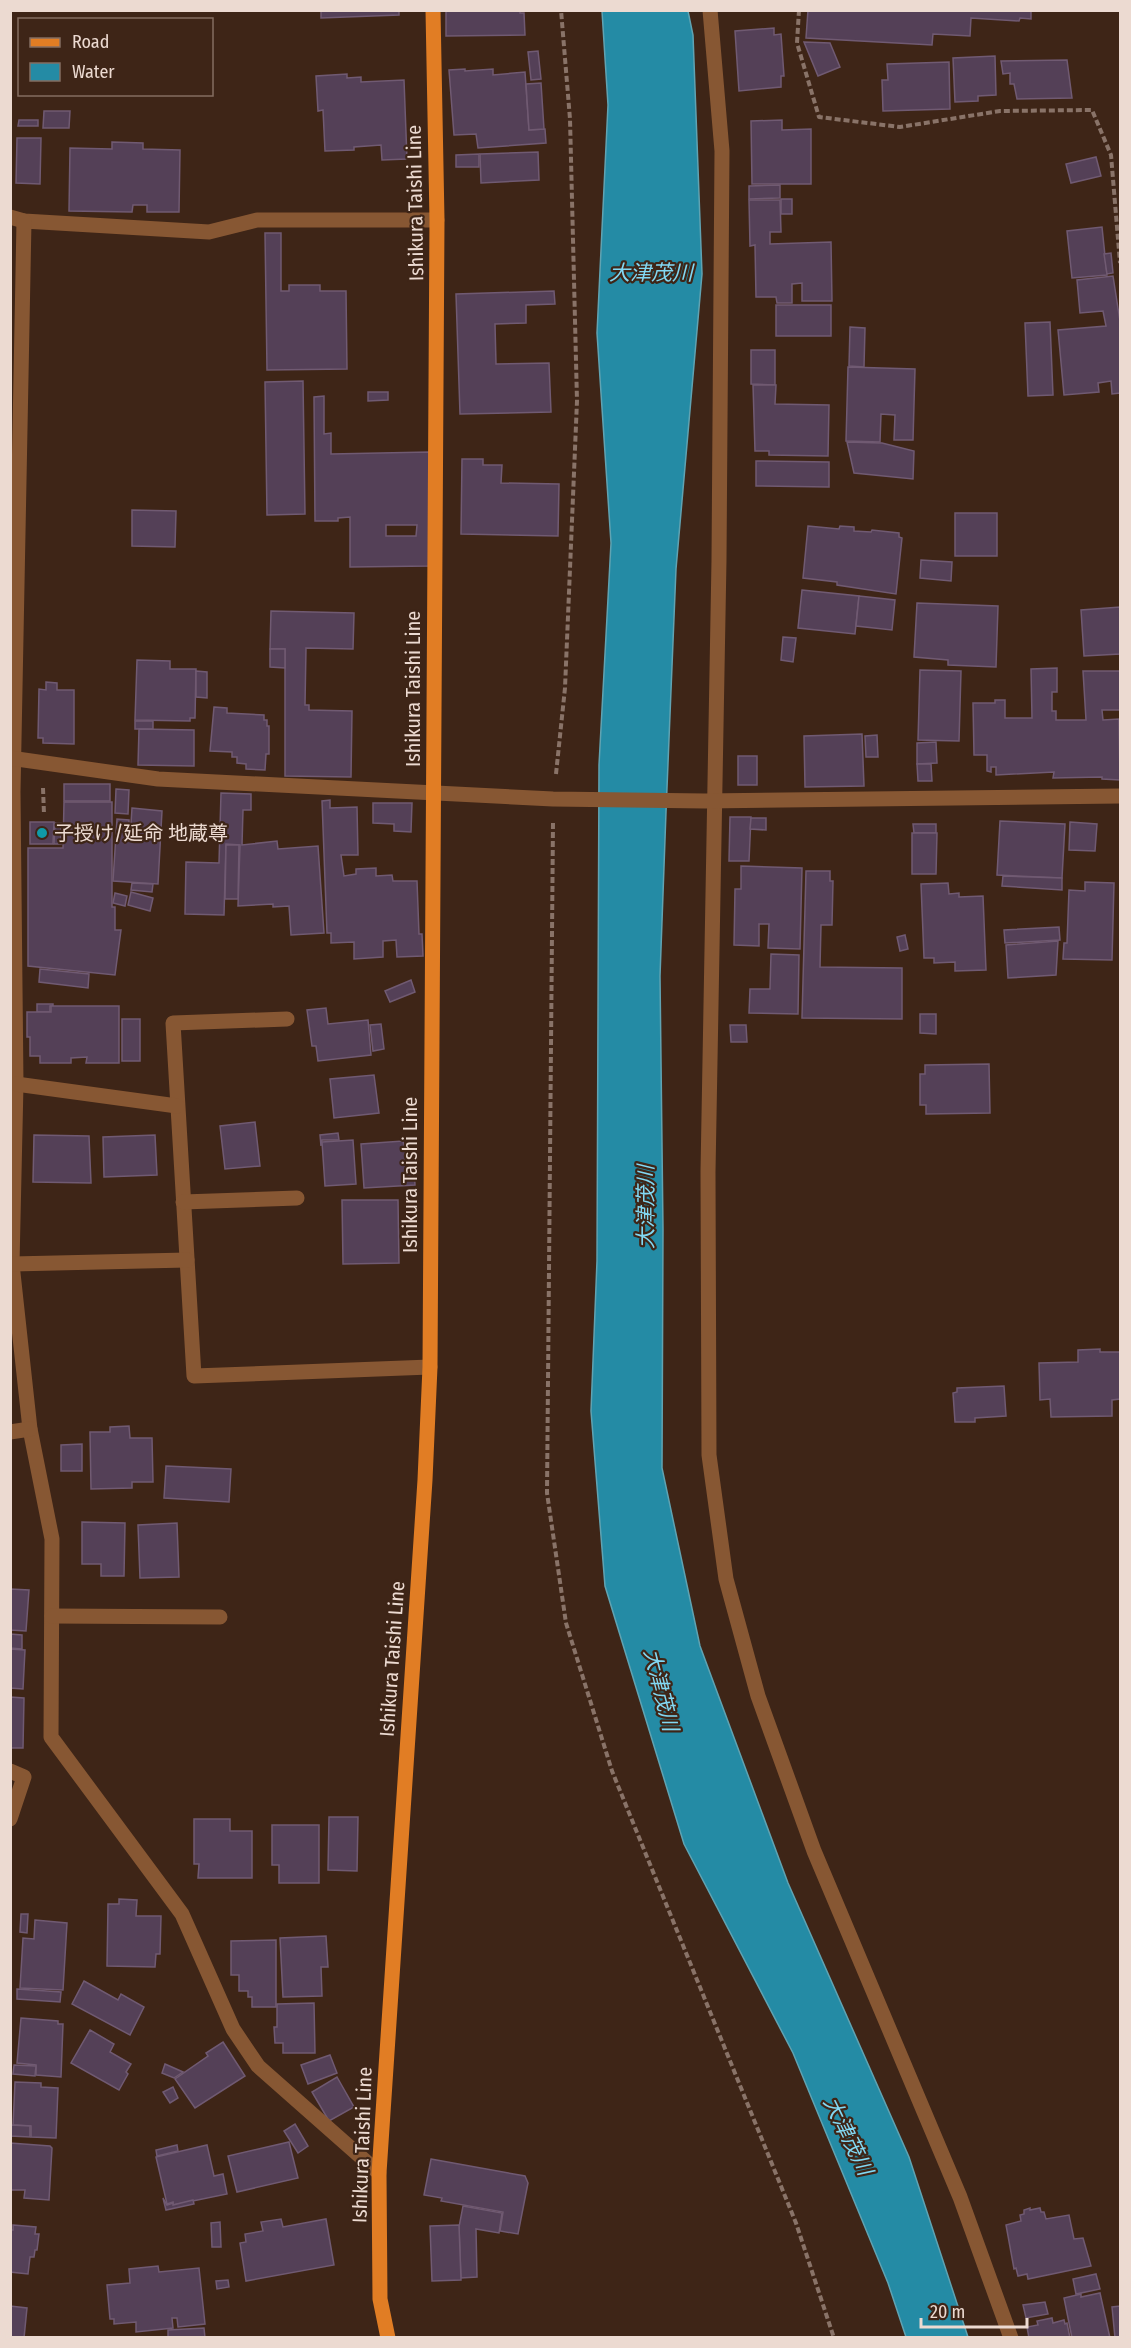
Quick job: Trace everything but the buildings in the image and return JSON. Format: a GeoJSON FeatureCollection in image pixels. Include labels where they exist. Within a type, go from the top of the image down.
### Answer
{"type":"FeatureCollection","features":[{"type":"Feature","properties":{"kind":"main road","name":"Ishikura Taishi Line"},"geometry":{"type":"LineString","coordinates":[[388,2337],[380,2299],[378,2173],[424,1504],[430,1367],[437,220],[433,10]]}},
{"type":"Feature","properties":{"kind":"street"},"geometry":{"type":"LineString","coordinates":[[710,10],[722,151],[710,801],[709,1455],[726,1579],[758,1696],[814,1851],[960,2197],[1011,2337]]}},
{"type":"Feature","properties":{"kind":"street"},"geometry":{"type":"LineString","coordinates":[[378,2173],[258,2066],[233,2029],[182,1914],[51,1737],[52,1539],[30,1429],[12,1264],[16,1084],[12,758],[17,219],[209,232],[257,220],[437,220]]}},
{"type":"Feature","properties":{"kind":"street"},"geometry":{"type":"LineString","coordinates":[[12,758],[158,779],[559,799],[710,801],[1120,796]]}},
{"type":"Feature","properties":{"kind":"street"},"geometry":{"type":"LineString","coordinates":[[287,1020],[173,1023],[194,1376],[430,1367]]}},
{"type":"Feature","properties":{"kind":"street"},"geometry":{"type":"LineString","coordinates":[[16,1084],[177,1106]]}},
{"type":"Feature","properties":{"kind":"street"},"geometry":{"type":"LineString","coordinates":[[183,1202],[297,1198]]}},
{"type":"Feature","properties":{"kind":"street"},"geometry":{"type":"LineString","coordinates":[[12,1264],[187,1260]]}},
{"type":"Feature","properties":{"kind":"street"},"geometry":{"type":"LineString","coordinates":[[10,1432],[30,1429]]}},
{"type":"Feature","properties":{"kind":"street"},"geometry":{"type":"LineString","coordinates":[[52,1616],[220,1617]]}},
{"type":"Feature","properties":{"kind":"street"},"geometry":{"type":"LineString","coordinates":[[10,1771],[24,1777],[10,1819]]}},
{"type":"Feature","properties":{"kind":"path"},"geometry":{"type":"LineString","coordinates":[[561,10],[570,118],[577,401],[559,799],[547,1493],[566,1623],[612,1771],[796,2223],[834,2337]]}},
{"type":"Feature","properties":{"kind":"path"},"geometry":{"type":"LineString","coordinates":[[799,10],[797,44],[819,117],[900,127],[1000,111],[1092,110],[1111,155],[1120,263]]}},
{"type":"Feature","properties":{"kind":"water","name":"大津茂川"},"geometry":{"type":"Polygon","coordinates":[[[602,11],[688,11],[693,35],[702,274],[676,569],[660,976],[663,1229],[662,1468],[700,1646],[788,1883],[909,2157],[968,2337],[906,2337],[888,2283],[793,2053],[684,1844],[605,1586],[591,1411],[597,1261],[599,765],[611,543],[597,333],[608,105],[602,11]]]}},
{"type":"Feature","properties":{"kind":"place","name":"子授け/延命 地蔵尊"},"geometry":{"type":"Point","coordinates":[42,833]}}]}
